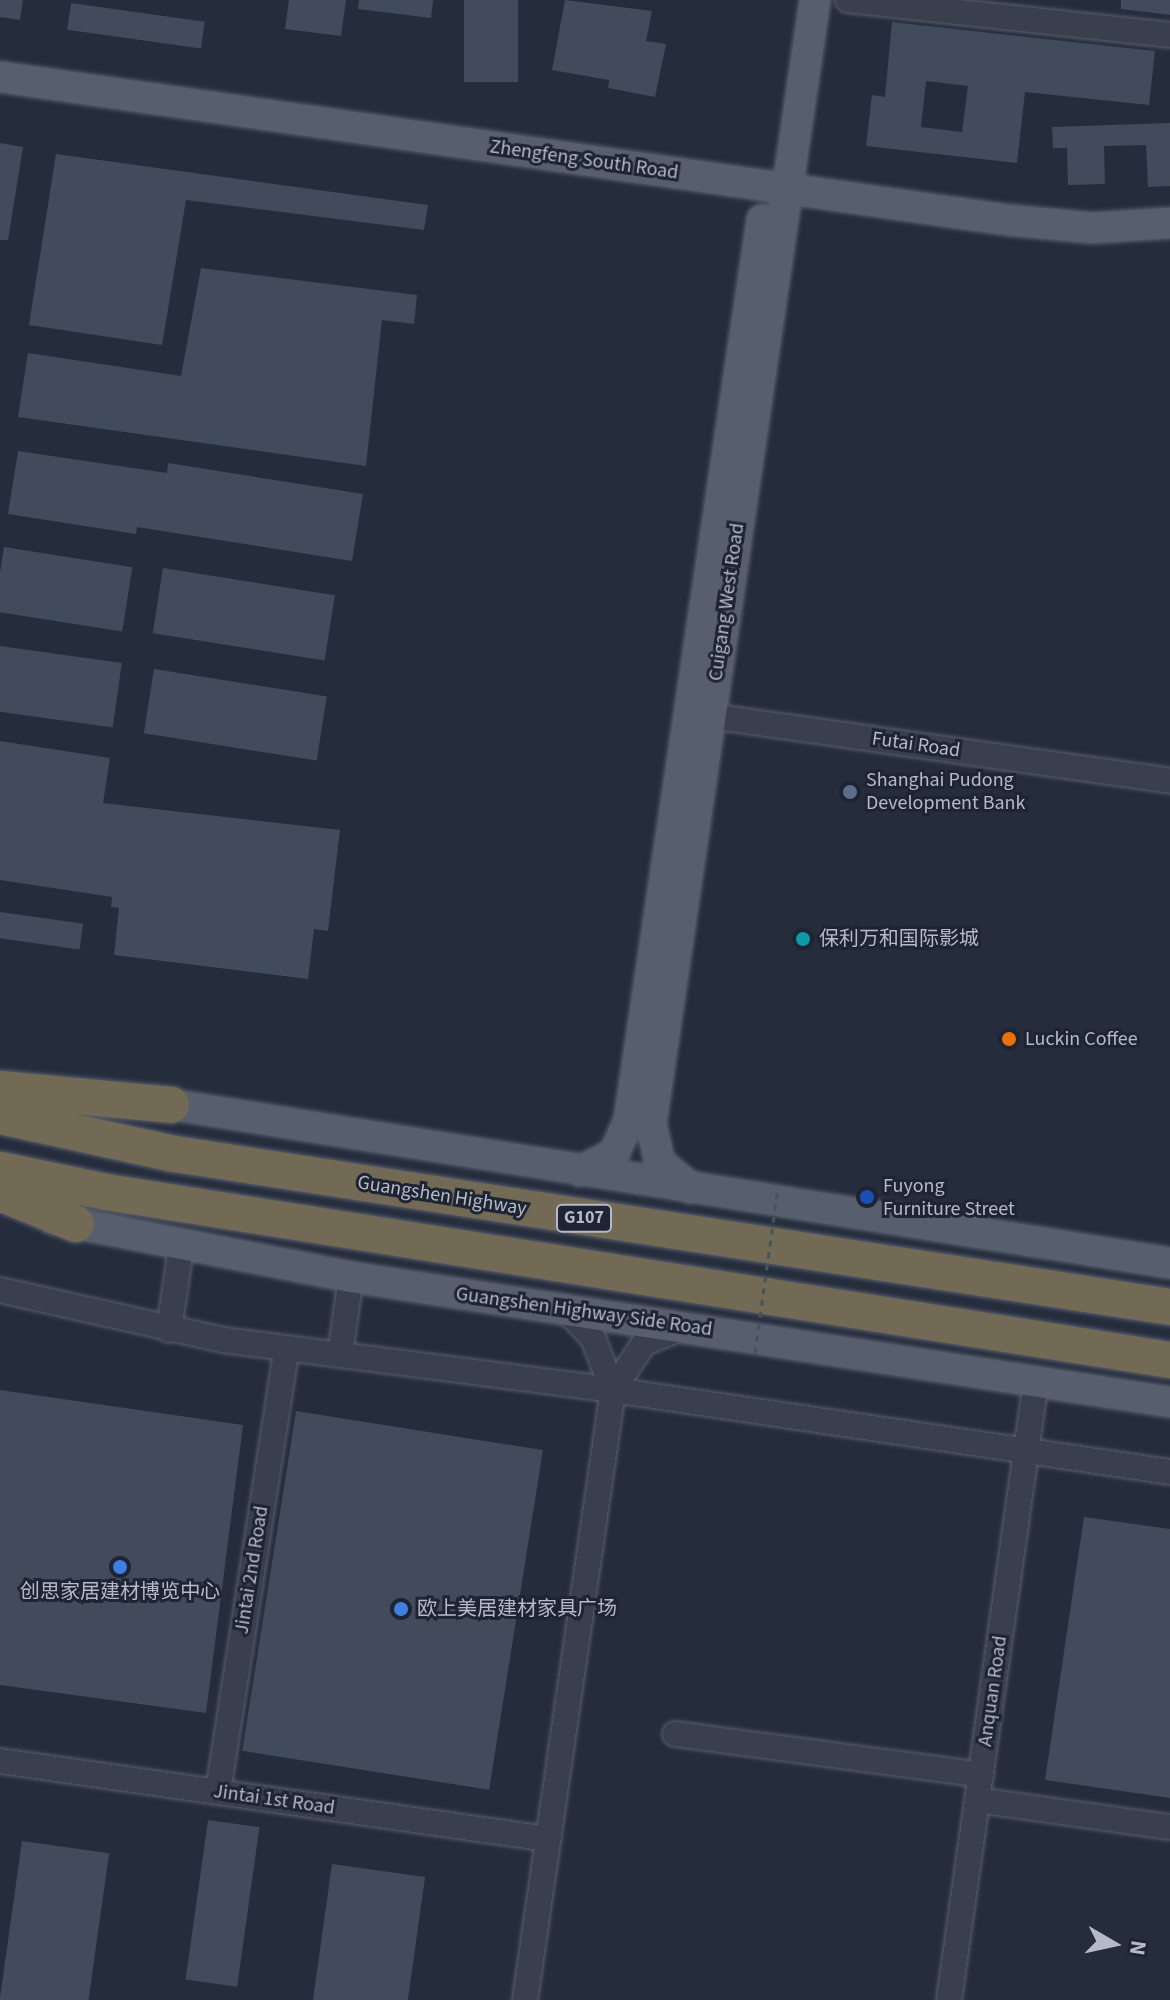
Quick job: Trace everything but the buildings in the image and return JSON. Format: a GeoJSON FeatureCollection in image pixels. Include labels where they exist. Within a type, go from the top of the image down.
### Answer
{"type":"FeatureCollection","features":[{"type":"Feature","properties":{"kind":"highway"},"geometry":{"type":"LineString","coordinates":[[0,1089],[171,1105]]}},
{"type":"Feature","properties":{"kind":"highway","name":"Guangshen Highway"},"geometry":{"type":"LineString","coordinates":[[0,1116],[175,1154],[1170,1307]]}},
{"type":"Feature","properties":{"kind":"highway"},"geometry":{"type":"LineString","coordinates":[[0,1170],[213,1209],[1170,1360]]}},
{"type":"Feature","properties":{"kind":"highway"},"geometry":{"type":"LineString","coordinates":[[0,1193],[76,1224]]}},
{"type":"Feature","properties":{"kind":"highway"},"geometry":{"type":"LineString","coordinates":[[1114,1299],[1170,1299]]}},
{"type":"Feature","properties":{"kind":"main road","name":"Cuigang West Road"},"geometry":{"type":"LineString","coordinates":[[580,1171],[614,1154],[624,1138],[647,1074],[710,716],[776,196],[794,0]]}},
{"type":"Feature","properties":{"kind":"main road","name":"Cuigang West Road"},"geometry":{"type":"LineString","coordinates":[[691,1188],[666,1170],[652,1145],[647,1074],[776,196],[815,0]]}},
{"type":"Feature","properties":{"kind":"main road","name":"Zhengfeng South Road"},"geometry":{"type":"LineString","coordinates":[[0,77],[776,196],[1072,246],[1170,243]]}},
{"type":"Feature","properties":{"kind":"main road","name":"Zhengfeng South Road"},"geometry":{"type":"LineString","coordinates":[[0,97],[776,196],[1047,225],[1170,223]]}},
{"type":"Feature","properties":{"kind":"main road"},"geometry":{"type":"LineString","coordinates":[[0,1071],[171,1105],[1170,1263]]}},
{"type":"Feature","properties":{"kind":"main road","name":"Guangshen Highway Side Road"},"geometry":{"type":"LineString","coordinates":[[0,1208],[181,1248],[351,1277],[1170,1402]]}},
{"type":"Feature","properties":{"kind":"street"},"geometry":{"type":"LineString","coordinates":[[848,0],[1170,35]]}},
{"type":"Feature","properties":{"kind":"street","name":"Futai Road"},"geometry":{"type":"LineString","coordinates":[[710,716],[1170,781]]}},
{"type":"Feature","properties":{"kind":"street"},"geometry":{"type":"LineString","coordinates":[[169,1330],[181,1248]]}},
{"type":"Feature","properties":{"kind":"street"},"geometry":{"type":"LineString","coordinates":[[340,1355],[351,1277]]}},
{"type":"Feature","properties":{"kind":"street"},"geometry":{"type":"LineString","coordinates":[[0,1290],[169,1330],[613,1390],[1170,1472]]}},
{"type":"Feature","properties":{"kind":"street"},"geometry":{"type":"LineString","coordinates":[[566,1310],[593,1338],[613,1390]]}},
{"type":"Feature","properties":{"kind":"street"},"geometry":{"type":"LineString","coordinates":[[531,1999],[548,1839],[613,1390],[644,1343],[687,1326]]}},
{"type":"Feature","properties":{"kind":"street","name":"Jintai 2nd Road"},"geometry":{"type":"LineString","coordinates":[[218,1792],[287,1348]]}},
{"type":"Feature","properties":{"kind":"street","name":"Anquan Road"},"geometry":{"type":"LineString","coordinates":[[949,2000],[1036,1381]]}},
{"type":"Feature","properties":{"kind":"street"},"geometry":{"type":"LineString","coordinates":[[675,1734],[981,1775]]}},
{"type":"Feature","properties":{"kind":"street","name":"Jintai 1st Road"},"geometry":{"type":"LineString","coordinates":[[0,1761],[548,1839]]}},
{"type":"Feature","properties":{"kind":"street"},"geometry":{"type":"LineString","coordinates":[[977,1800],[1170,1827]]}},
{"type":"Feature","properties":{"kind":"path"},"geometry":{"type":"LineString","coordinates":[[755,1353],[778,1187]]}},
{"type":"Feature","properties":{"kind":"place","name":"Shanghai Pudong Development Bank"},"geometry":{"type":"Point","coordinates":[850,792]}},
{"type":"Feature","properties":{"kind":"place","name":"保利万和国际影城"},"geometry":{"type":"Point","coordinates":[803,939]}},
{"type":"Feature","properties":{"kind":"place","name":"Luckin Coffee"},"geometry":{"type":"Point","coordinates":[1009,1039]}},
{"type":"Feature","properties":{"kind":"place","name":"Fuyong Furniture Street"},"geometry":{"type":"Point","coordinates":[867,1197]}},
{"type":"Feature","properties":{"kind":"place","name":"创思家居建材博览中心"},"geometry":{"type":"Point","coordinates":[120,1567]}},
{"type":"Feature","properties":{"kind":"place","name":"欧上美居建材家具广场"},"geometry":{"type":"Point","coordinates":[401,1609]}}]}
